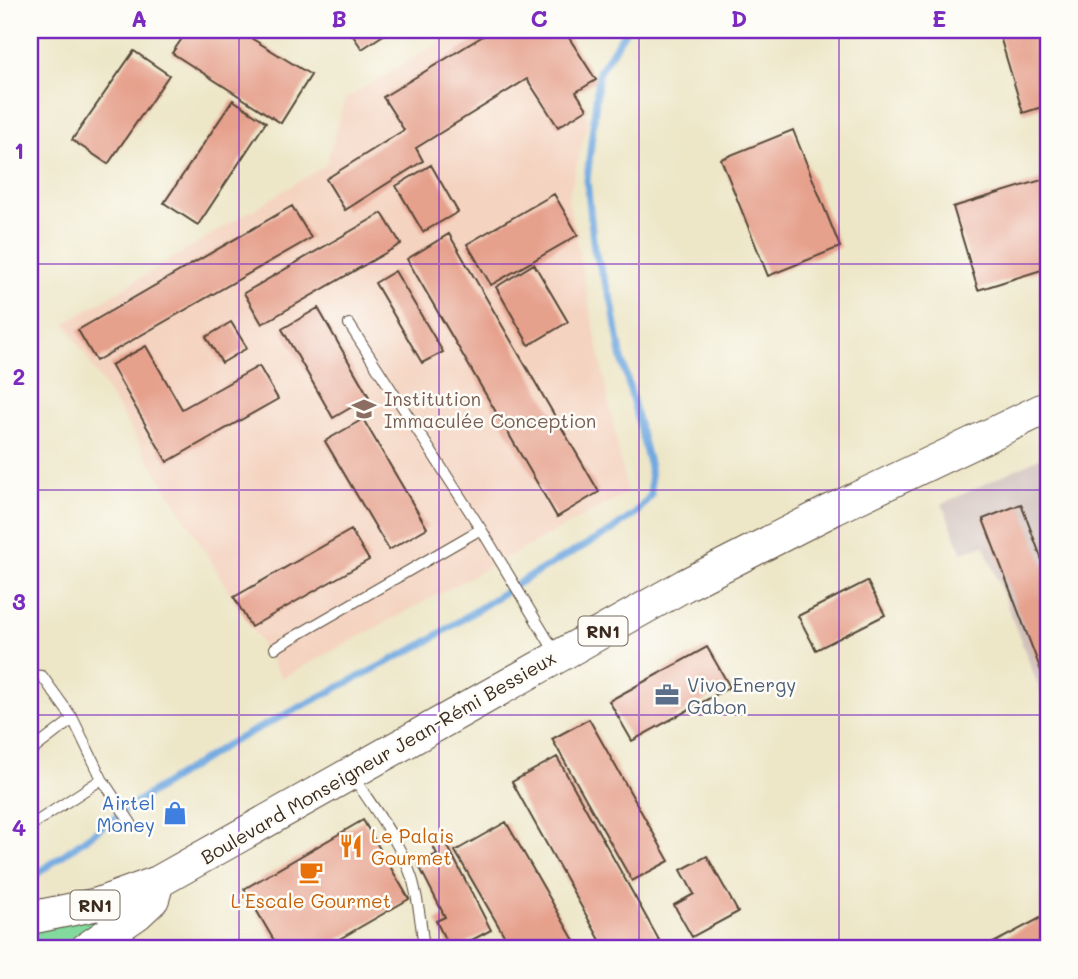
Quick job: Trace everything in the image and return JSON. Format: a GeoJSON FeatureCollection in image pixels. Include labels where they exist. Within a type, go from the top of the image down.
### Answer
{"type":"FeatureCollection","features":[{"type":"Feature","properties":{"kind":"main road","name":"Boulevard Monseigneur Jean-Rémi Bessieux"},"geometry":{"type":"LineString","coordinates":[[30,918],[98,904],[158,882],[685,585],[834,509],[1048,407]]}},
{"type":"Feature","properties":{"kind":"main road","name":"Boulevard Monseigneur Jean-Rémi Bessieux"},"geometry":{"type":"LineString","coordinates":[[86,949],[137,914],[153,899],[158,882]]}},
{"type":"Feature","properties":{"kind":"lane"},"geometry":{"type":"LineString","coordinates":[[349,324],[481,529],[557,655]]}},
{"type":"Feature","properties":{"kind":"lane"},"geometry":{"type":"LineString","coordinates":[[275,648],[481,529]]}},
{"type":"Feature","properties":{"kind":"lane"},"geometry":{"type":"LineString","coordinates":[[30,675],[42,676],[73,719],[102,779],[131,823]]}},
{"type":"Feature","properties":{"kind":"lane"},"geometry":{"type":"LineString","coordinates":[[30,752],[73,719]]}},
{"type":"Feature","properties":{"kind":"lane"},"geometry":{"type":"LineString","coordinates":[[351,774],[390,835],[411,876],[418,900],[425,949]]}},
{"type":"Feature","properties":{"kind":"lane"},"geometry":{"type":"LineString","coordinates":[[30,826],[102,779]]}},
{"type":"Feature","properties":{"kind":"shaded area","name":"Institution Immaculée Conception"},"geometry":{"type":"Polygon","coordinates":[[[460,30],[562,30],[588,122],[568,198],[627,493],[282,678],[66,323],[326,165],[345,99],[460,30]]]}},
{"type":"Feature","properties":{"kind":"shaded area"},"geometry":{"type":"Polygon","coordinates":[[[1048,454],[1048,711],[984,545],[962,552],[942,504],[1048,454]]]}},
{"type":"Feature","properties":{"kind":"green space"},"geometry":{"type":"Polygon","coordinates":[[[120,909],[65,949],[30,949],[30,930],[120,909]]]}},
{"type":"Feature","properties":{"kind":"building"},"geometry":{"type":"Polygon","coordinates":[[[188,30],[238,30],[311,75],[281,123],[172,53],[188,30]]]}},
{"type":"Feature","properties":{"kind":"building"},"geometry":{"type":"Polygon","coordinates":[[[349,30],[391,30],[362,49],[349,30]]]}},
{"type":"Feature","properties":{"kind":"building"},"geometry":{"type":"Polygon","coordinates":[[[493,30],[564,30],[596,80],[576,92],[587,109],[558,127],[527,79],[416,148],[423,161],[345,210],[326,179],[404,130],[383,97],[493,30]]]}},
{"type":"Feature","properties":{"kind":"building"},"geometry":{"type":"Polygon","coordinates":[[[998,30],[1048,30],[1048,105],[1023,113],[998,30]]]}},
{"type":"Feature","properties":{"kind":"building"},"geometry":{"type":"Polygon","coordinates":[[[134,51],[169,75],[108,164],[72,140],[134,51]]]}},
{"type":"Feature","properties":{"kind":"building"},"geometry":{"type":"Polygon","coordinates":[[[233,100],[266,122],[198,225],[164,203],[233,100]]]}},
{"type":"Feature","properties":{"kind":"building"},"geometry":{"type":"Polygon","coordinates":[[[793,130],[840,247],[768,276],[721,159],[793,130]]]}},
{"type":"Feature","properties":{"kind":"building"},"geometry":{"type":"Polygon","coordinates":[[[431,165],[458,212],[423,232],[396,186],[431,165]]]}},
{"type":"Feature","properties":{"kind":"building"},"geometry":{"type":"Polygon","coordinates":[[[1048,178],[1048,268],[978,290],[953,207],[1048,178]]]}},
{"type":"Feature","properties":{"kind":"building"},"geometry":{"type":"Polygon","coordinates":[[[554,194],[578,235],[491,285],[467,244],[554,194]]]}},
{"type":"Feature","properties":{"kind":"building"},"geometry":{"type":"Polygon","coordinates":[[[292,206],[311,238],[96,361],[78,330],[292,206]]]}},
{"type":"Feature","properties":{"kind":"building"},"geometry":{"type":"Polygon","coordinates":[[[382,213],[401,244],[262,324],[244,293],[382,213]]]}},
{"type":"Feature","properties":{"kind":"building"},"geometry":{"type":"Polygon","coordinates":[[[449,234],[599,492],[557,517],[407,259],[449,234]]]}},
{"type":"Feature","properties":{"kind":"building"},"geometry":{"type":"Polygon","coordinates":[[[534,264],[568,322],[529,345],[496,287],[534,264]]]}},
{"type":"Feature","properties":{"kind":"building"},"geometry":{"type":"Polygon","coordinates":[[[395,271],[443,352],[422,363],[375,283],[395,271]]]}},
{"type":"Feature","properties":{"kind":"building"},"geometry":{"type":"Polygon","coordinates":[[[318,308],[369,397],[333,418],[282,329],[318,308]]]}},
{"type":"Feature","properties":{"kind":"building"},"geometry":{"type":"Polygon","coordinates":[[[231,322],[247,348],[222,363],[206,337],[231,322]]]}},
{"type":"Feature","properties":{"kind":"building"},"geometry":{"type":"Polygon","coordinates":[[[146,346],[182,409],[259,366],[278,399],[167,462],[111,365],[146,346]]]}},
{"type":"Feature","properties":{"kind":"building"},"geometry":{"type":"Polygon","coordinates":[[[363,419],[427,528],[389,550],[325,441],[363,419]]]}},
{"type":"Feature","properties":{"kind":"building"},"geometry":{"type":"Polygon","coordinates":[[[1021,504],[1048,576],[1048,689],[983,519],[1021,504]]]}},
{"type":"Feature","properties":{"kind":"building"},"geometry":{"type":"Polygon","coordinates":[[[351,530],[369,560],[251,627],[234,597],[351,530]]]}},
{"type":"Feature","properties":{"kind":"building"},"geometry":{"type":"Polygon","coordinates":[[[867,581],[885,615],[816,650],[798,616],[867,581]]]}},
{"type":"Feature","properties":{"kind":"building"},"geometry":{"type":"Polygon","coordinates":[[[707,647],[730,687],[632,741],[609,701],[707,647]]]}},
{"type":"Feature","properties":{"kind":"building"},"geometry":{"type":"Polygon","coordinates":[[[589,719],[669,861],[632,881],[552,739],[589,719]]]}},
{"type":"Feature","properties":{"kind":"building"},"geometry":{"type":"Polygon","coordinates":[[[557,757],[664,949],[605,949],[512,782],[557,757]]]}},
{"type":"Feature","properties":{"kind":"building"},"geometry":{"type":"Polygon","coordinates":[[[363,820],[409,899],[322,949],[279,949],[244,889],[363,820]]]}},
{"type":"Feature","properties":{"kind":"building"},"geometry":{"type":"Polygon","coordinates":[[[506,822],[579,949],[512,949],[455,851],[506,822]]]}},
{"type":"Feature","properties":{"kind":"building"},"geometry":{"type":"Polygon","coordinates":[[[443,837],[491,930],[455,949],[450,949],[436,921],[445,917],[418,864],[437,854],[431,842],[443,837]]]}},
{"type":"Feature","properties":{"kind":"building"},"geometry":{"type":"Polygon","coordinates":[[[707,856],[738,912],[692,937],[674,905],[694,894],[681,870],[707,856]]]}},
{"type":"Feature","properties":{"kind":"building"},"geometry":{"type":"Polygon","coordinates":[[[1048,914],[1048,949],[982,949],[1048,914]]]}},
{"type":"Feature","properties":{"kind":"waterway"},"geometry":{"type":"LineString","coordinates":[[30,879],[135,803],[228,744],[425,643],[530,576],[611,531],[636,513],[651,495],[650,467],[621,355],[612,302],[594,249],[587,180],[599,72],[626,30]]}},
{"type":"Feature","properties":{"kind":"place","name":"Institution Immaculée Conception"},"geometry":{"type":"Point","coordinates":[364,409]}},
{"type":"Feature","properties":{"kind":"place","name":"Vivo Energy Gabon"},"geometry":{"type":"Point","coordinates":[667,695]}},
{"type":"Feature","properties":{"kind":"place","name":"Airtel Money"},"geometry":{"type":"Point","coordinates":[175,813]}},
{"type":"Feature","properties":{"kind":"place","name":"Le Palais Gourmet"},"geometry":{"type":"Point","coordinates":[351,846]}},
{"type":"Feature","properties":{"kind":"place","name":"L'Escale Gourmet"},"geometry":{"type":"Point","coordinates":[311,872]}}]}
